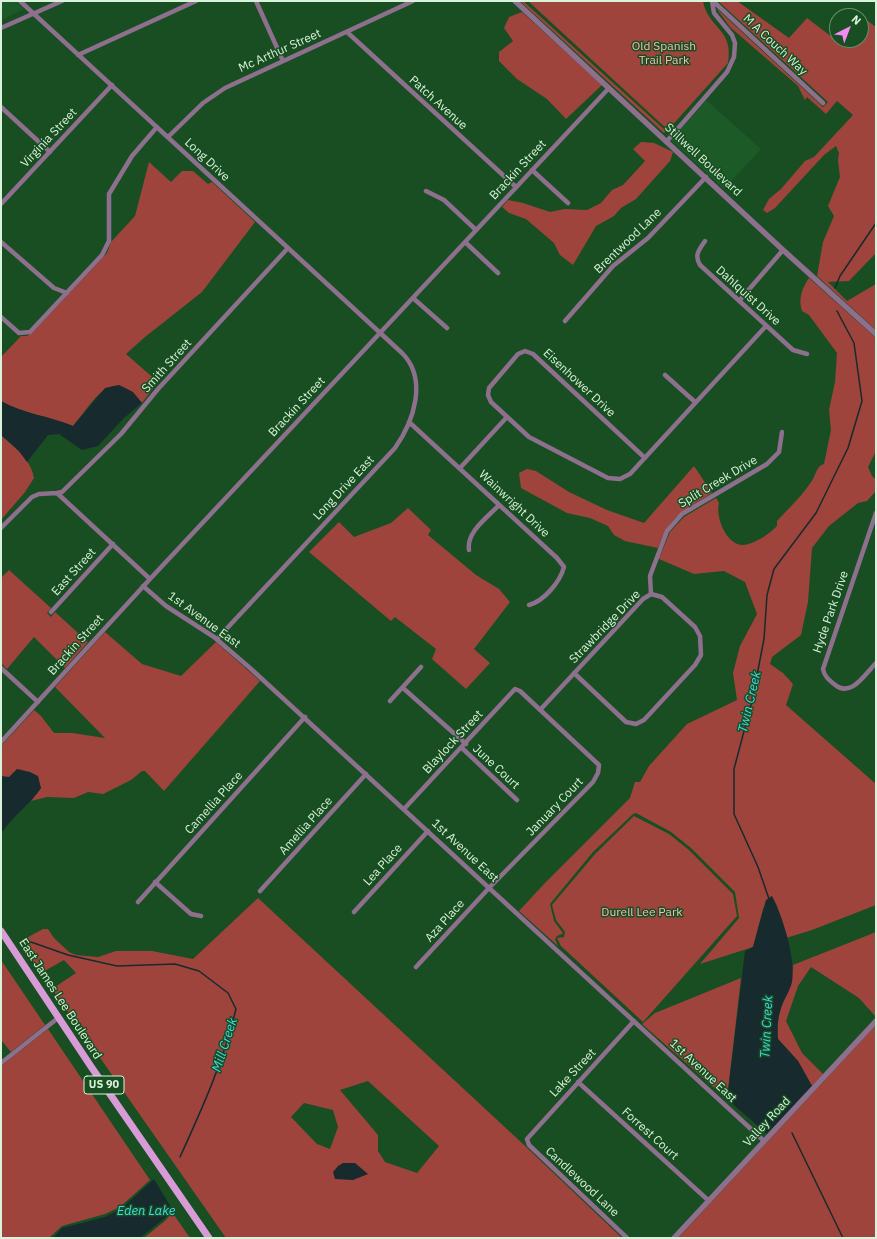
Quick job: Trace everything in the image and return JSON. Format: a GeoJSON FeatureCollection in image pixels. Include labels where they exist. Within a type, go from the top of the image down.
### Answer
{"type":"FeatureCollection","features":[{"type":"Feature","properties":{"kind":"main road","name":"East James Lee Boulevard"},"geometry":{"type":"LineString","coordinates":[[1,931],[58,1018],[209,1238]]}},
{"type":"Feature","properties":{"kind":"street","name":"Long Drive"},"geometry":{"type":"LineString","coordinates":[[20,1],[380,333]]}},
{"type":"Feature","properties":{"kind":"street"},"geometry":{"type":"LineString","coordinates":[[1,28],[62,1]]}},
{"type":"Feature","properties":{"kind":"street"},"geometry":{"type":"LineString","coordinates":[[78,55],[196,1]]}},
{"type":"Feature","properties":{"kind":"street"},"geometry":{"type":"LineString","coordinates":[[256,1],[283,61]]}},
{"type":"Feature","properties":{"kind":"street","name":"Mc Arthur Street"},"geometry":{"type":"LineString","coordinates":[[168,137],[215,93],[413,1]]}},
{"type":"Feature","properties":{"kind":"street","name":"Stillwell Boulevard"},"geometry":{"type":"LineString","coordinates":[[515,1],[783,250],[876,334]]}},
{"type":"Feature","properties":{"kind":"street"},"geometry":{"type":"LineString","coordinates":[[667,141],[727,72],[734,57],[735,43],[732,35],[714,13],[712,1]]}},
{"type":"Feature","properties":{"kind":"street","name":"M A Couch Way"},"geometry":{"type":"LineString","coordinates":[[712,1],[823,103]]}},
{"type":"Feature","properties":{"kind":"street","name":"Patch Avenue"},"geometry":{"type":"LineString","coordinates":[[347,32],[516,187]]}},
{"type":"Feature","properties":{"kind":"street","name":"Virginia Street"},"geometry":{"type":"LineString","coordinates":[[1,204],[112,85]]}},
{"type":"Feature","properties":{"kind":"street","name":"Brackin Street"},"geometry":{"type":"LineString","coordinates":[[1,742],[143,586],[609,88]]}},
{"type":"Feature","properties":{"kind":"street"},"geometry":{"type":"LineString","coordinates":[[1,107],[50,152]]}},
{"type":"Feature","properties":{"kind":"street"},"geometry":{"type":"LineString","coordinates":[[1,317],[17,331],[26,333],[31,330],[105,252],[109,241],[109,194],[132,156],[157,127]]}},
{"type":"Feature","properties":{"kind":"street"},"geometry":{"type":"LineString","coordinates":[[532,170],[568,203]]}},
{"type":"Feature","properties":{"kind":"street","name":"Brentwood Lane"},"geometry":{"type":"LineString","coordinates":[[565,321],[613,266],[648,238],[706,177]]}},
{"type":"Feature","properties":{"kind":"street"},"geometry":{"type":"LineString","coordinates":[[426,191],[444,200],[476,230]]}},
{"type":"Feature","properties":{"kind":"street","name":"Dahlquist Drive"},"geometry":{"type":"LineString","coordinates":[[705,241],[697,252],[697,260],[700,265],[793,350],[807,354]]}},
{"type":"Feature","properties":{"kind":"street"},"geometry":{"type":"LineString","coordinates":[[1,242],[54,288],[67,293]]}},
{"type":"Feature","properties":{"kind":"street"},"geometry":{"type":"LineString","coordinates":[[465,242],[498,273]]}},
{"type":"Feature","properties":{"kind":"street","name":"Smith Street"},"geometry":{"type":"LineString","coordinates":[[57,494],[62,492],[112,444],[158,389],[288,248]]}},
{"type":"Feature","properties":{"kind":"street"},"geometry":{"type":"LineString","coordinates":[[739,301],[783,250]]}},
{"type":"Feature","properties":{"kind":"street"},"geometry":{"type":"LineString","coordinates":[[413,298],[447,328]]}},
{"type":"Feature","properties":{"kind":"street","name":"Eisenhower Drive"},"geometry":{"type":"LineString","coordinates":[[645,458],[533,354],[525,351],[518,354],[489,388],[488,395],[491,402],[529,436],[608,478],[620,479],[630,474],[645,458],[695,402],[766,326]]}},
{"type":"Feature","properties":{"kind":"street","name":"Long Drive East"},"geometry":{"type":"LineString","coordinates":[[216,639],[398,443],[409,422],[415,399],[415,373],[407,358],[380,333]]}},
{"type":"Feature","properties":{"kind":"street"},"geometry":{"type":"LineString","coordinates":[[665,375],[695,402]]}},
{"type":"Feature","properties":{"kind":"street"},"geometry":{"type":"LineString","coordinates":[[460,468],[507,417]]}},
{"type":"Feature","properties":{"kind":"street","name":"Wainwright Drive"},"geometry":{"type":"LineString","coordinates":[[409,422],[557,558],[564,567],[562,575],[543,598],[529,604]]}},
{"type":"Feature","properties":{"kind":"street","name":"Split Creek Drive"},"geometry":{"type":"LineString","coordinates":[[651,594],[650,576],[667,531],[682,514],[767,464],[779,452],[782,432]]}},
{"type":"Feature","properties":{"kind":"street"},"geometry":{"type":"LineString","coordinates":[[1,528],[25,502],[32,497],[39,494],[57,494],[150,579]]}},
{"type":"Feature","properties":{"kind":"street"},"geometry":{"type":"LineString","coordinates":[[469,550],[468,544],[472,535],[499,504]]}},
{"type":"Feature","properties":{"kind":"street","name":"Hyde Park Drive"},"geometry":{"type":"LineString","coordinates":[[876,513],[822,669],[826,676],[838,688],[848,689],[854,686],[876,663]]}},
{"type":"Feature","properties":{"kind":"street","name":"East Street"},"geometry":{"type":"LineString","coordinates":[[51,612],[113,544]]}},
{"type":"Feature","properties":{"kind":"street","name":"1st Avenue East"},"geometry":{"type":"LineString","coordinates":[[143,586],[166,606],[216,639],[304,717],[764,1141]]}},
{"type":"Feature","properties":{"kind":"street","name":"Strawbridge Drive"},"geometry":{"type":"LineString","coordinates":[[540,710],[574,673],[642,599],[651,594],[662,597],[695,627],[700,636],[700,655],[695,665],[644,720],[636,724],[626,722],[574,673]]}},
{"type":"Feature","properties":{"kind":"street"},"geometry":{"type":"LineString","coordinates":[[390,701],[421,667]]}},
{"type":"Feature","properties":{"kind":"street"},"geometry":{"type":"LineString","coordinates":[[1,668],[38,702]]}},
{"type":"Feature","properties":{"kind":"street"},"geometry":{"type":"LineString","coordinates":[[402,688],[466,744]]}},
{"type":"Feature","properties":{"kind":"street","name":"January Court"},"geometry":{"type":"LineString","coordinates":[[489,888],[593,782],[598,773],[599,765],[520,691],[515,689]]}},
{"type":"Feature","properties":{"kind":"street","name":"Blaylock Street"},"geometry":{"type":"LineString","coordinates":[[404,809],[466,744],[515,689]]}},
{"type":"Feature","properties":{"kind":"street","name":"Camellia Place"},"geometry":{"type":"LineString","coordinates":[[138,902],[304,717]]}},
{"type":"Feature","properties":{"kind":"street","name":"June Court"},"geometry":{"type":"LineString","coordinates":[[462,748],[517,800]]}},
{"type":"Feature","properties":{"kind":"street","name":"Amellia Place"},"geometry":{"type":"LineString","coordinates":[[260,891],[366,774]]}},
{"type":"Feature","properties":{"kind":"street","name":"Lea Place"},"geometry":{"type":"LineString","coordinates":[[354,912],[428,831]]}},
{"type":"Feature","properties":{"kind":"street"},"geometry":{"type":"LineString","coordinates":[[155,882],[192,914],[201,916]]}},
{"type":"Feature","properties":{"kind":"street","name":"Aza Place"},"geometry":{"type":"LineString","coordinates":[[416,967],[489,888]]}},
{"type":"Feature","properties":{"kind":"street"},"geometry":{"type":"LineString","coordinates":[[1,1063],[58,1018]]}},
{"type":"Feature","properties":{"kind":"street","name":"Lake Street"},"geometry":{"type":"LineString","coordinates":[[527,1139],[634,1021]]}},
{"type":"Feature","properties":{"kind":"street","name":"Valley Road"},"geometry":{"type":"LineString","coordinates":[[674,1238],[876,1021]]}},
{"type":"Feature","properties":{"kind":"street","name":"Forrest Court"},"geometry":{"type":"LineString","coordinates":[[578,1082],[709,1201]]}},
{"type":"Feature","properties":{"kind":"street","name":"Candlewood Lane"},"geometry":{"type":"LineString","coordinates":[[527,1139],[529,1145],[627,1238]]}},
{"type":"Feature","properties":{"kind":"shaded area"},"geometry":{"type":"Polygon","coordinates":[[[1,1],[15,1],[24,9],[1,20],[1,1]]]}},
{"type":"Feature","properties":{"kind":"shaded area"},"geometry":{"type":"Polygon","coordinates":[[[706,100],[761,149],[724,189],[671,140],[706,100]]]}},
{"type":"Feature","properties":{"kind":"green space"},"geometry":{"type":"Polygon","coordinates":[[[520,1],[523,1],[666,131],[664,133],[520,1]]]}},
{"type":"Feature","properties":{"kind":"green space","name":"Old Spanish Trail Park"},"geometry":{"type":"Polygon","coordinates":[[[528,1],[703,1],[710,18],[724,35],[727,42],[729,51],[728,63],[668,130],[528,1]]]}},
{"type":"Feature","properties":{"kind":"green space"},"geometry":{"type":"Polygon","coordinates":[[[718,1],[737,1],[789,38],[807,18],[829,35],[829,48],[869,48],[869,22],[876,27],[876,253],[849,281],[828,282],[847,301],[876,284],[876,330],[817,276],[823,242],[834,216],[828,206],[840,177],[838,160],[839,153],[836,146],[824,155],[775,208],[767,213],[763,210],[769,199],[781,189],[805,161],[814,157],[853,115],[837,101],[826,114],[807,97],[805,100],[798,86],[730,27],[716,8],[823,107],[828,102],[718,1]]]}},
{"type":"Feature","properties":{"kind":"green space"},"geometry":{"type":"Polygon","coordinates":[[[522,12],[602,85],[566,119],[547,99],[517,79],[499,61],[499,52],[513,41],[504,28],[509,17],[522,12]]]}},
{"type":"Feature","properties":{"kind":"green space"},"geometry":{"type":"Polygon","coordinates":[[[641,142],[654,143],[673,152],[670,161],[636,199],[621,208],[614,216],[596,226],[573,265],[560,255],[554,243],[526,219],[509,213],[502,207],[508,200],[523,203],[550,212],[565,209],[587,210],[601,203],[612,190],[623,185],[645,161],[633,149],[641,142]]]}},
{"type":"Feature","properties":{"kind":"green space"},"geometry":{"type":"Polygon","coordinates":[[[149,162],[171,182],[182,171],[193,171],[208,184],[212,182],[255,222],[202,292],[126,354],[158,382],[142,403],[131,392],[121,386],[112,386],[104,390],[96,397],[73,426],[19,409],[1,401],[1,357],[21,336],[27,336],[33,332],[107,253],[111,242],[135,216],[149,162]]]}},
{"type":"Feature","properties":{"kind":"green space"},"geometry":{"type":"Polygon","coordinates":[[[809,278],[876,338],[876,451],[868,467],[872,476],[876,480],[876,491],[867,501],[858,503],[829,526],[812,548],[808,602],[801,635],[772,657],[770,664],[783,673],[793,684],[786,705],[876,784],[876,905],[812,930],[786,938],[777,906],[771,896],[763,909],[753,947],[700,964],[739,918],[735,892],[691,848],[671,832],[636,813],[633,814],[593,852],[550,904],[554,921],[563,933],[555,939],[558,946],[519,911],[630,798],[635,782],[640,782],[649,766],[687,724],[737,700],[733,673],[740,646],[757,614],[745,582],[724,571],[694,574],[659,559],[670,532],[684,517],[716,498],[719,503],[718,509],[720,522],[727,535],[732,540],[737,544],[743,545],[752,543],[762,538],[777,526],[777,521],[805,490],[813,479],[818,468],[824,464],[831,430],[829,410],[835,382],[837,353],[809,315],[802,311],[800,302],[801,294],[809,278]]]}},
{"type":"Feature","properties":{"kind":"green space"},"geometry":{"type":"Polygon","coordinates":[[[1,435],[26,459],[34,478],[25,492],[1,520],[1,435]]]}},
{"type":"Feature","properties":{"kind":"green space"},"geometry":{"type":"Polygon","coordinates":[[[694,466],[712,493],[686,509],[673,520],[658,548],[625,541],[614,535],[608,526],[590,518],[567,513],[521,488],[519,473],[527,469],[536,471],[569,492],[607,510],[644,523],[694,466]]]}},
{"type":"Feature","properties":{"kind":"green space"},"geometry":{"type":"Polygon","coordinates":[[[408,508],[431,530],[428,535],[476,575],[499,589],[510,602],[474,649],[490,663],[466,689],[432,659],[436,649],[395,617],[391,621],[309,552],[339,522],[354,537],[391,523],[408,508]]]}},
{"type":"Feature","properties":{"kind":"green space"},"geometry":{"type":"Polygon","coordinates":[[[9,570],[51,608],[47,613],[51,617],[55,612],[88,642],[65,668],[34,637],[7,669],[1,663],[1,578],[9,570]]]}},
{"type":"Feature","properties":{"kind":"green space"},"geometry":{"type":"Polygon","coordinates":[[[105,632],[142,664],[181,676],[216,642],[260,681],[164,791],[145,771],[142,771],[131,780],[103,794],[88,792],[74,798],[47,797],[31,801],[41,788],[1,776],[1,746],[34,710],[41,716],[54,733],[72,733],[105,738],[55,687],[105,632]]]}},
{"type":"Feature","properties":{"kind":"green space","name":"Durell Lee Park"},"geometry":{"type":"Polygon","coordinates":[[[634,816],[669,834],[689,850],[733,894],[737,916],[643,1022],[561,946],[557,938],[564,937],[565,932],[556,920],[552,905],[595,854],[634,816]]]}},
{"type":"Feature","properties":{"kind":"green space"},"geometry":{"type":"Polygon","coordinates":[[[258,898],[622,1238],[226,1238],[52,989],[76,973],[64,960],[41,973],[19,942],[43,929],[48,929],[54,938],[69,952],[76,955],[98,957],[116,951],[152,951],[193,959],[258,898]],[[368,1081],[340,1090],[378,1135],[378,1151],[385,1162],[417,1173],[439,1146],[368,1081]],[[304,1103],[291,1117],[317,1144],[330,1149],[338,1127],[333,1110],[304,1103]]]}},
{"type":"Feature","properties":{"kind":"green space"},"geometry":{"type":"Polygon","coordinates":[[[876,932],[876,1017],[859,998],[811,967],[798,986],[786,1021],[802,1053],[823,1074],[812,1086],[798,1061],[778,1039],[777,1021],[791,984],[793,965],[876,932]]]}},
{"type":"Feature","properties":{"kind":"green space"},"geometry":{"type":"Polygon","coordinates":[[[1,960],[45,1025],[11,1052],[1,1040],[1,960]]]}},
{"type":"Feature","properties":{"kind":"green space"},"geometry":{"type":"Polygon","coordinates":[[[741,978],[727,1099],[642,1024],[655,1013],[741,978]]]}},
{"type":"Feature","properties":{"kind":"green space"},"geometry":{"type":"Polygon","coordinates":[[[876,1025],[876,1238],[678,1238],[876,1025]]]}},
{"type":"Feature","properties":{"kind":"green space"},"geometry":{"type":"Polygon","coordinates":[[[48,1029],[150,1180],[120,1207],[105,1214],[62,1226],[49,1238],[1,1238],[1,1066],[48,1029]]]}},
{"type":"Feature","properties":{"kind":"green space"},"geometry":{"type":"Polygon","coordinates":[[[172,1212],[190,1238],[144,1238],[166,1220],[172,1212]]]}},
{"type":"Feature","properties":{"kind":"water"},"geometry":{"type":"Polygon","coordinates":[[[119,385],[133,392],[142,403],[124,418],[98,446],[82,450],[59,434],[48,435],[27,462],[19,451],[1,435],[1,401],[19,409],[73,426],[105,388],[119,385]]]}},
{"type":"Feature","properties":{"kind":"water"},"geometry":{"type":"Polygon","coordinates":[[[17,769],[30,772],[38,776],[41,788],[1,834],[1,776],[9,777],[17,769]]]}},
{"type":"Feature","properties":{"kind":"water"},"geometry":{"type":"Polygon","coordinates":[[[772,896],[788,938],[793,973],[792,982],[780,1013],[778,1039],[798,1061],[812,1086],[767,1134],[727,1099],[745,951],[753,947],[766,900],[772,896]]]}},
{"type":"Feature","properties":{"kind":"water"},"geometry":{"type":"Polygon","coordinates":[[[343,1163],[355,1163],[368,1174],[353,1180],[335,1179],[333,1172],[343,1163]]]}},
{"type":"Feature","properties":{"kind":"water","name":"Eden Lake"},"geometry":{"type":"Polygon","coordinates":[[[154,1179],[172,1209],[165,1218],[140,1238],[53,1238],[62,1228],[105,1217],[121,1209],[154,1179]]]}},
{"type":"Feature","properties":{"kind":"waterway","name":"Twin Creek"},"geometry":{"type":"LineString","coordinates":[[835,288],[840,276],[876,223]]}},
{"type":"Feature","properties":{"kind":"waterway","name":"Twin Creek"},"geometry":{"type":"LineString","coordinates":[[769,899],[758,867],[734,814],[734,769],[752,701],[764,639],[767,595],[774,569],[816,513],[848,448],[862,401],[854,343],[837,311]]}},
{"type":"Feature","properties":{"kind":"waterway","name":"Mill Creek"},"geometry":{"type":"LineString","coordinates":[[31,942],[68,955],[117,966],[175,964],[199,971],[228,993],[236,1009],[231,1028],[212,1084],[180,1157]]}},
{"type":"Feature","properties":{"kind":"waterway","name":"Twin Creek"},"geometry":{"type":"LineString","coordinates":[[792,1133],[843,1238]]}}]}
